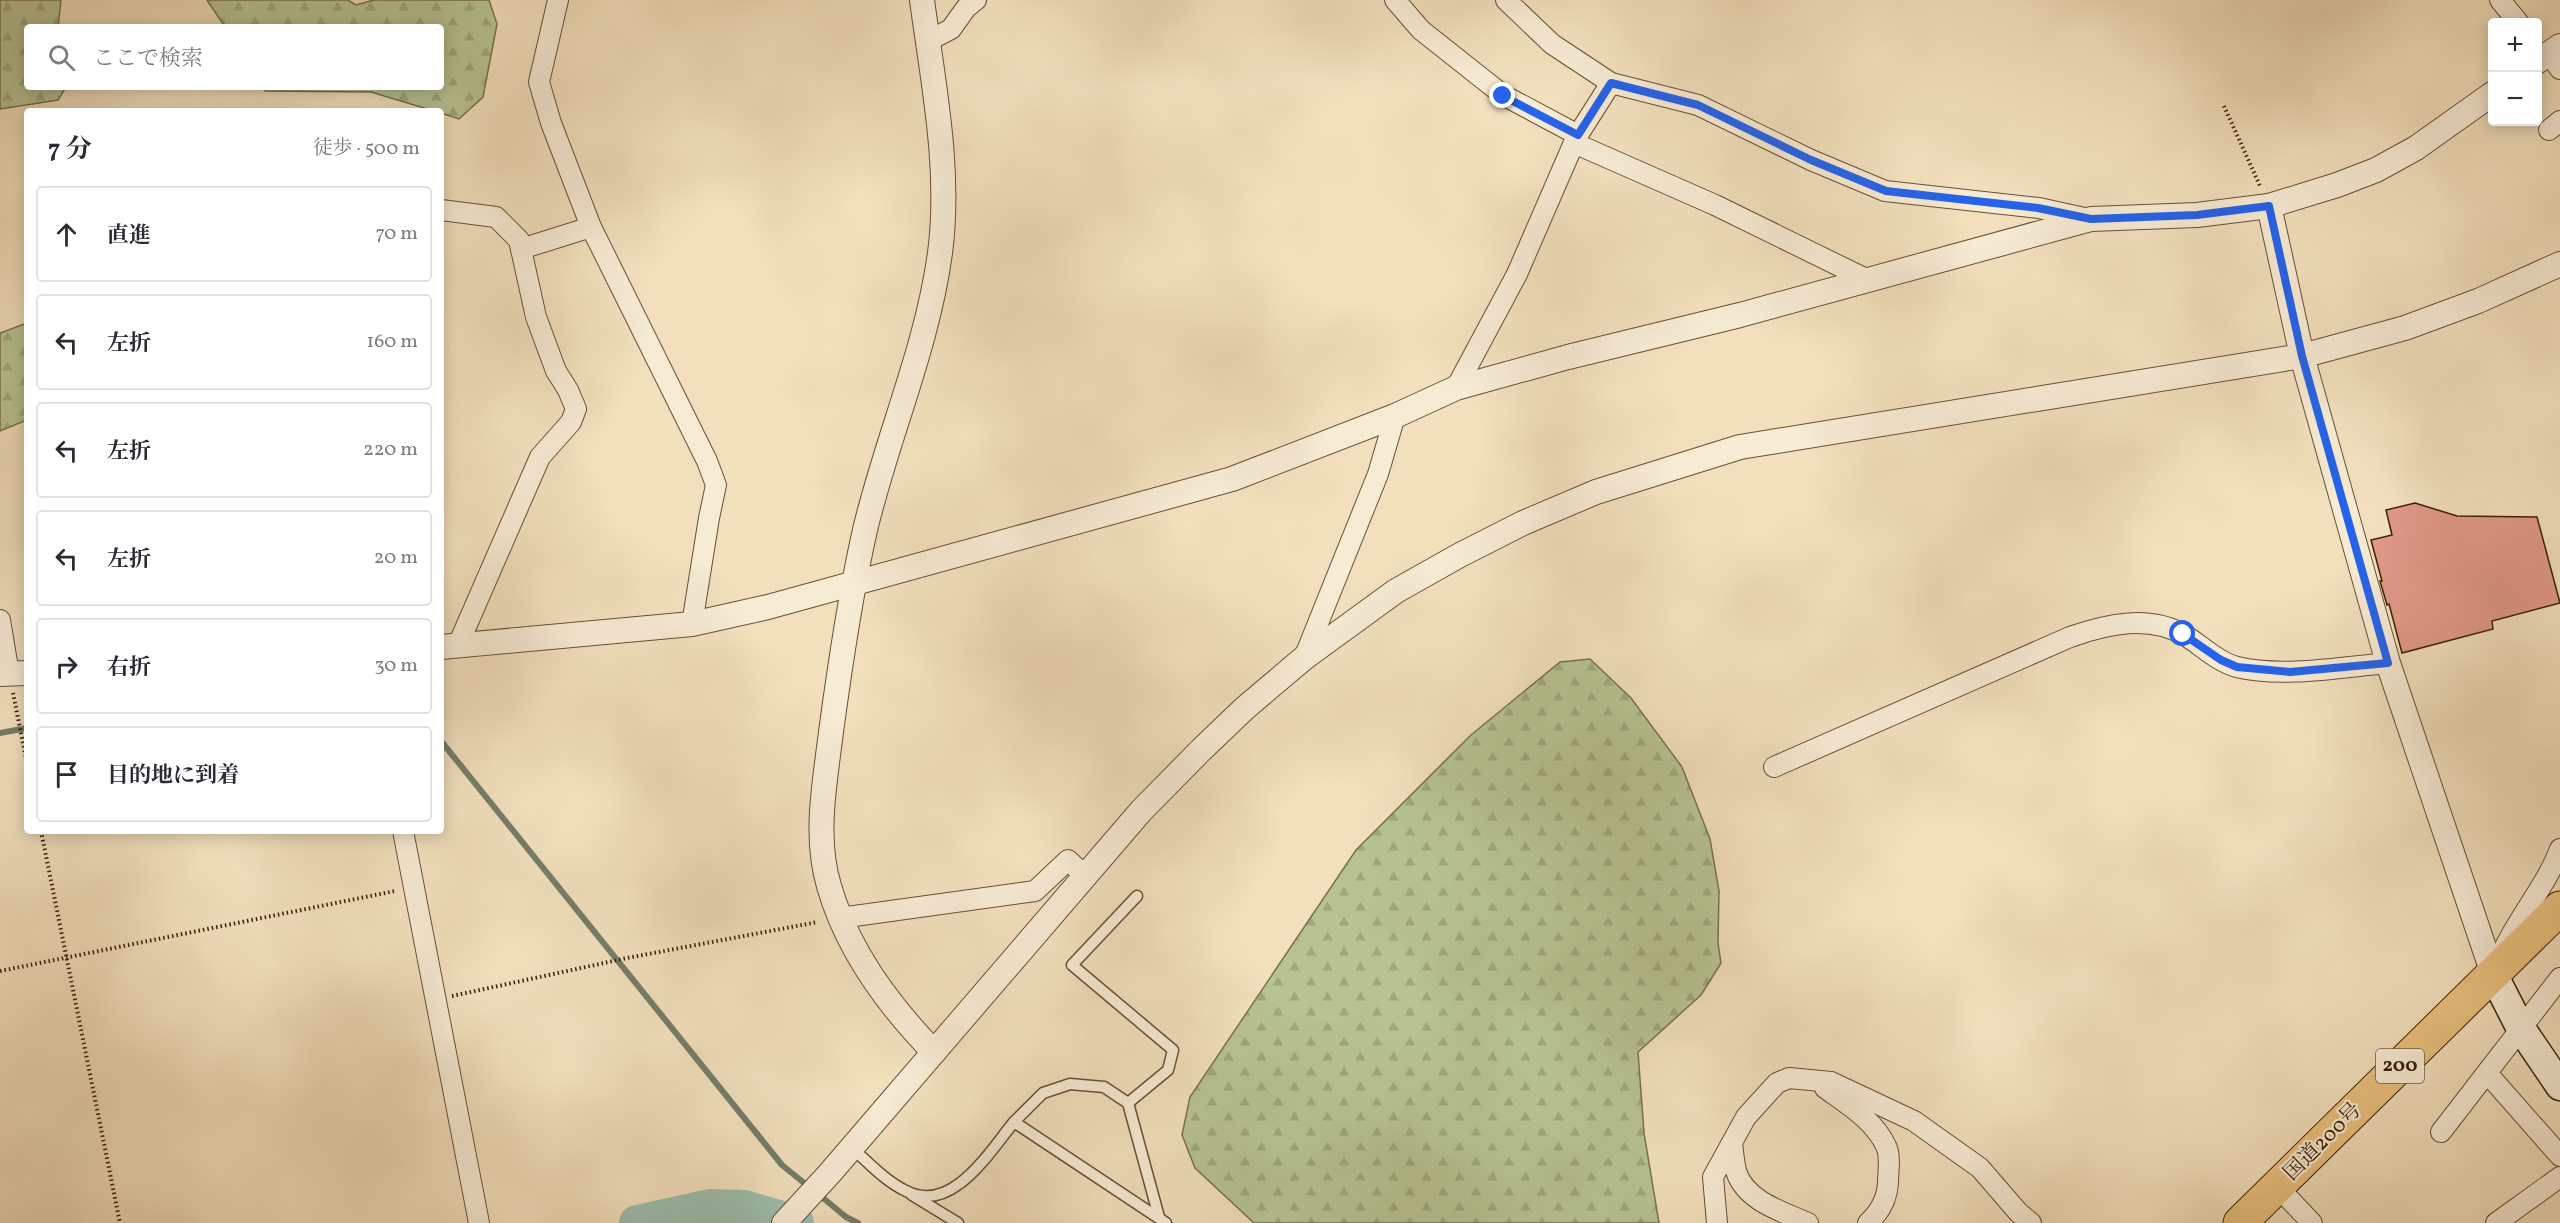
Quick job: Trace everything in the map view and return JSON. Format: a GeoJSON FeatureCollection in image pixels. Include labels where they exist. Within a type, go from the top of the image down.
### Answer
{"type":"FeatureCollection","features":[{"type":"Feature","properties":{"kind":"highway","name":"国道200号"},"geometry":{"type":"LineString","coordinates":[[2240,1223],[2560,908]]}},
{"type":"Feature","properties":{"kind":"main road"},"geometry":{"type":"LineString","coordinates":[[2493,974],[2520,1027],[2560,1086]]}},
{"type":"Feature","properties":{"kind":"street"},"geometry":{"type":"LineString","coordinates":[[558,0],[539,82],[551,123],[591,227],[707,461],[716,486],[692,624]]}},
{"type":"Feature","properties":{"kind":"street"},"geometry":{"type":"LineString","coordinates":[[922,0],[941,149],[943,201],[940,252],[928,316],[865,531],[837,685],[822,803],[823,850],[828,883],[840,918],[874,980],[907,1024],[934,1052]]}},
{"type":"Feature","properties":{"kind":"street"},"geometry":{"type":"LineString","coordinates":[[928,41],[951,29],[966,8],[976,0]]}},
{"type":"Feature","properties":{"kind":"street"},"geometry":{"type":"LineString","coordinates":[[1395,0],[1421,30],[1503,96],[1576,139],[1868,280]]}},
{"type":"Feature","properties":{"kind":"street"},"geometry":{"type":"LineString","coordinates":[[1506,0],[1552,44],[1611,83],[1698,105],[1811,160],[1886,191],[2038,208],[2091,219]]}},
{"type":"Feature","properties":{"kind":"street"},"geometry":{"type":"LineString","coordinates":[[2500,0],[2515,18]]}},
{"type":"Feature","properties":{"kind":"street"},"geometry":{"type":"LineString","coordinates":[[1456,388],[1517,274],[1576,139],[1611,83]]}},
{"type":"Feature","properties":{"kind":"street"},"geometry":{"type":"LineString","coordinates":[[449,646],[692,624],[768,607],[1232,479],[1395,416],[1456,388],[2091,219],[2197,215],[2269,206],[2376,170],[2416,148],[2488,98]]}},
{"type":"Feature","properties":{"kind":"street"},"geometry":{"type":"LineString","coordinates":[[2269,206],[2302,356],[2388,663],[2493,974]]}},
{"type":"Feature","properties":{"kind":"street"},"geometry":{"type":"LineString","coordinates":[[444,210],[496,217],[519,240],[536,317],[556,371],[576,409],[571,422],[540,457],[449,646]]}},
{"type":"Feature","properties":{"kind":"street"},"geometry":{"type":"LineString","coordinates":[[521,249],[591,227]]}},
{"type":"Feature","properties":{"kind":"street"},"geometry":{"type":"LineString","coordinates":[[784,1223],[852,1148],[1141,811],[1201,750],[1245,708],[1305,658],[1396,591],[1460,555],[1523,522],[1596,492],[1740,447],[2302,356],[2405,328],[2478,301],[2560,264]]}},
{"type":"Feature","properties":{"kind":"street"},"geometry":{"type":"LineString","coordinates":[[1305,658],[1378,474],[1395,416]]}},
{"type":"Feature","properties":{"kind":"street"},"geometry":{"type":"LineString","coordinates":[[0,620],[12,674]]}},
{"type":"Feature","properties":{"kind":"street"},"geometry":{"type":"LineString","coordinates":[[1773,768],[2070,637],[2099,627],[2154,624],[2183,634],[2221,660],[2237,667],[2290,672],[2388,663]]}},
{"type":"Feature","properties":{"kind":"street"},"geometry":{"type":"LineString","coordinates":[[404,834],[479,1223]]}},
{"type":"Feature","properties":{"kind":"street"},"geometry":{"type":"LineString","coordinates":[[2493,974],[2509,936],[2553,867],[2560,849]]}},
{"type":"Feature","properties":{"kind":"street"},"geometry":{"type":"LineString","coordinates":[[840,918],[1035,891],[1068,860],[1085,876]]}},
{"type":"Feature","properties":{"kind":"street"},"geometry":{"type":"LineString","coordinates":[[2441,1132],[2560,978]]}},
{"type":"Feature","properties":{"kind":"street"},"geometry":{"type":"LineString","coordinates":[[2487,1073],[2560,1156]]}},
{"type":"Feature","properties":{"kind":"street"},"geometry":{"type":"LineString","coordinates":[[1717,1223],[1713,1177],[1746,1118],[1777,1083],[1789,1078],[1832,1082],[1914,1121],[1980,1168],[2018,1212],[2031,1223]]}},
{"type":"Feature","properties":{"kind":"street"},"geometry":{"type":"LineString","coordinates":[[1814,1080],[1863,1116],[1886,1146],[1889,1165],[1887,1191],[1880,1209],[1868,1223]]}},
{"type":"Feature","properties":{"kind":"street"},"geometry":{"type":"LineString","coordinates":[[1732,1143],[1737,1173],[1747,1190],[1764,1203],[1808,1223]]}},
{"type":"Feature","properties":{"kind":"street"},"geometry":{"type":"LineString","coordinates":[[2496,1223],[2560,1177]]}},
{"type":"Feature","properties":{"kind":"street"},"geometry":{"type":"LineString","coordinates":[[2277,1186],[2312,1223]]}},
{"type":"Feature","properties":{"kind":"lane"},"geometry":{"type":"LineString","coordinates":[[1128,1103],[1168,1070],[1173,1050],[1072,965],[1137,896]]}},
{"type":"Feature","properties":{"kind":"lane"},"geometry":{"type":"LineString","coordinates":[[908,1193],[926,1195],[948,1193],[968,1178],[1014,1122],[1042,1093],[1070,1084],[1104,1087],[1128,1103],[1162,1220]]}},
{"type":"Feature","properties":{"kind":"lane"},"geometry":{"type":"LineString","coordinates":[[1014,1122],[1162,1220]]}},
{"type":"Feature","properties":{"kind":"lane"},"geometry":{"type":"LineString","coordinates":[[852,1148],[883,1177],[958,1223]]}},
{"type":"Feature","properties":{"kind":"path"},"geometry":{"type":"LineString","coordinates":[[2224,106],[2269,206]]}},
{"type":"Feature","properties":{"kind":"path"},"geometry":{"type":"LineString","coordinates":[[12,674],[24,747]]}},
{"type":"Feature","properties":{"kind":"path"},"geometry":{"type":"LineString","coordinates":[[42,834],[120,1223]]}},
{"type":"Feature","properties":{"kind":"path"},"geometry":{"type":"LineString","coordinates":[[0,971],[414,887]]}},
{"type":"Feature","properties":{"kind":"path"},"geometry":{"type":"LineString","coordinates":[[435,1000],[627,958],[840,918]]}},
{"type":"Feature","properties":{"kind":"green space"},"geometry":{"type":"Polygon","coordinates":[[[0,0],[61,0],[58,24],[24,24],[24,90],[64,90],[58,100],[0,109],[0,0]]]}},
{"type":"Feature","properties":{"kind":"green space"},"geometry":{"type":"Polygon","coordinates":[[[207,0],[348,0],[356,5],[374,0],[489,0],[497,24],[483,97],[459,119],[444,114],[444,108],[424,108],[371,92],[264,90],[444,90],[444,24],[223,24],[207,0]]]}},
{"type":"Feature","properties":{"kind":"green space"},"geometry":{"type":"Polygon","coordinates":[[[24,324],[24,421],[0,431],[0,333],[24,324]]]}},
{"type":"Feature","properties":{"kind":"green space"},"geometry":{"type":"Polygon","coordinates":[[[1590,659],[1631,698],[1682,767],[1710,839],[1719,891],[1718,943],[1721,963],[1701,995],[1638,1052],[1644,1133],[1659,1223],[1254,1223],[1195,1168],[1182,1135],[1190,1097],[1356,850],[1471,735],[1560,662],[1590,659]]]}},
{"type":"Feature","properties":{"kind":"building"},"geometry":{"type":"Polygon","coordinates":[[[2415,503],[2457,516],[2537,517],[2560,603],[2492,621],[2493,629],[2402,653],[2389,604],[2387,605],[2380,581],[2382,581],[2371,540],[2392,535],[2386,510],[2415,503]]]}},
{"type":"Feature","properties":{"kind":"waterway"},"geometry":{"type":"LineString","coordinates":[[0,733],[24,729]]}},
{"type":"Feature","properties":{"kind":"waterway"},"geometry":{"type":"LineString","coordinates":[[444,745],[782,1165],[809,1187]]}},
{"type":"Feature","properties":{"kind":"waterway"},"geometry":{"type":"LineString","coordinates":[[817,1193],[846,1217],[858,1223]]}},
{"type":"Feature","properties":{"kind":"waterway"},"geometry":{"type":"LineString","coordinates":[[637,1223],[710,1207],[744,1208],[796,1223]]}},
{"type":"Feature","properties":{"kind":"route"},"geometry":{"type":"LineString","coordinates":[[1503,96],[1578,135],[1611,83],[1698,105],[1811,160],[1886,191],[2038,208],[2091,219],[2197,215],[2269,206],[2302,356],[2388,663],[2290,672],[2237,667],[2221,660],[2183,634]]}}]}
